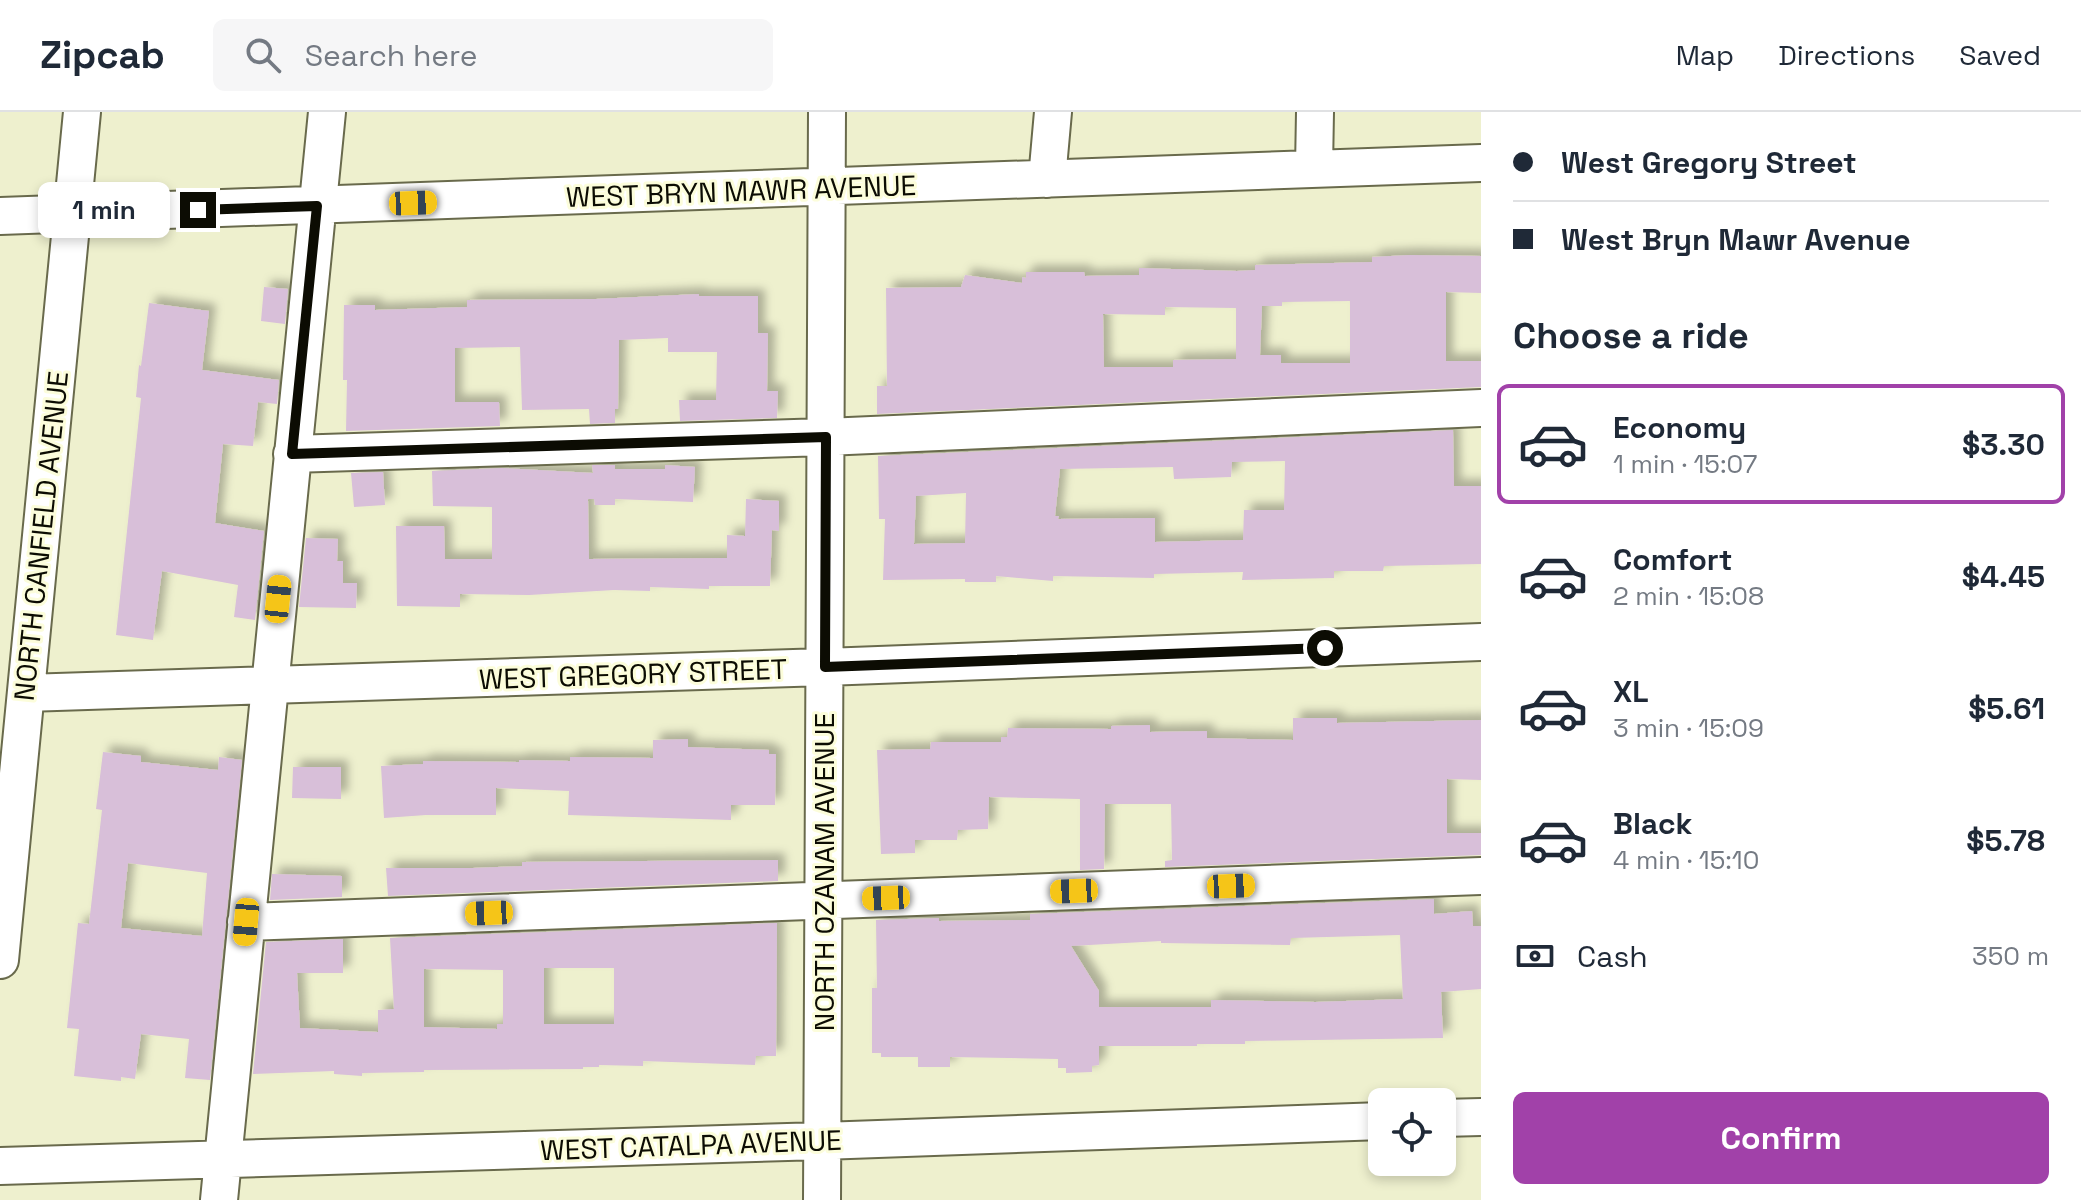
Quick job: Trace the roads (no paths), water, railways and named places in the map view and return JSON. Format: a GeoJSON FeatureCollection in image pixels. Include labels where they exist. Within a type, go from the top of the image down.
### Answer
{"type":"FeatureCollection","features":[{"type":"Feature","properties":{"kind":"street","name":"NORTH CANFIELD AVENUE"},"geometry":{"type":"LineString","coordinates":[[0,960],[82,112]]}},
{"type":"Feature","properties":{"kind":"street"},"geometry":{"type":"LineString","coordinates":[[219,1200],[327,112]]}},
{"type":"Feature","properties":{"kind":"street","name":"NORTH OZANAM AVENUE"},"geometry":{"type":"LineString","coordinates":[[822,1200],[827,112]]}},
{"type":"Feature","properties":{"kind":"street"},"geometry":{"type":"LineString","coordinates":[[1047,179],[1053,112]]}},
{"type":"Feature","properties":{"kind":"street"},"geometry":{"type":"LineString","coordinates":[[1314,168],[1315,112]]}},
{"type":"Feature","properties":{"kind":"street","name":"WEST BRYN MAWR AVENUE"},"geometry":{"type":"LineString","coordinates":[[0,216],[1481,163]]}},
{"type":"Feature","properties":{"kind":"street"},"geometry":{"type":"LineString","coordinates":[[292,454],[826,437],[1481,408]]}},
{"type":"Feature","properties":{"kind":"street","name":"WEST GREGORY STREET"},"geometry":{"type":"LineString","coordinates":[[26,693],[1481,642]]}},
{"type":"Feature","properties":{"kind":"street"},"geometry":{"type":"LineString","coordinates":[[246,922],[1481,876]]}},
{"type":"Feature","properties":{"kind":"street"},"geometry":{"type":"LineString","coordinates":[[1456,1118],[1481,1117]]}},
{"type":"Feature","properties":{"kind":"street","name":"WEST CATALPA AVENUE"},"geometry":{"type":"LineString","coordinates":[[0,1166],[1368,1122]]}}]}
